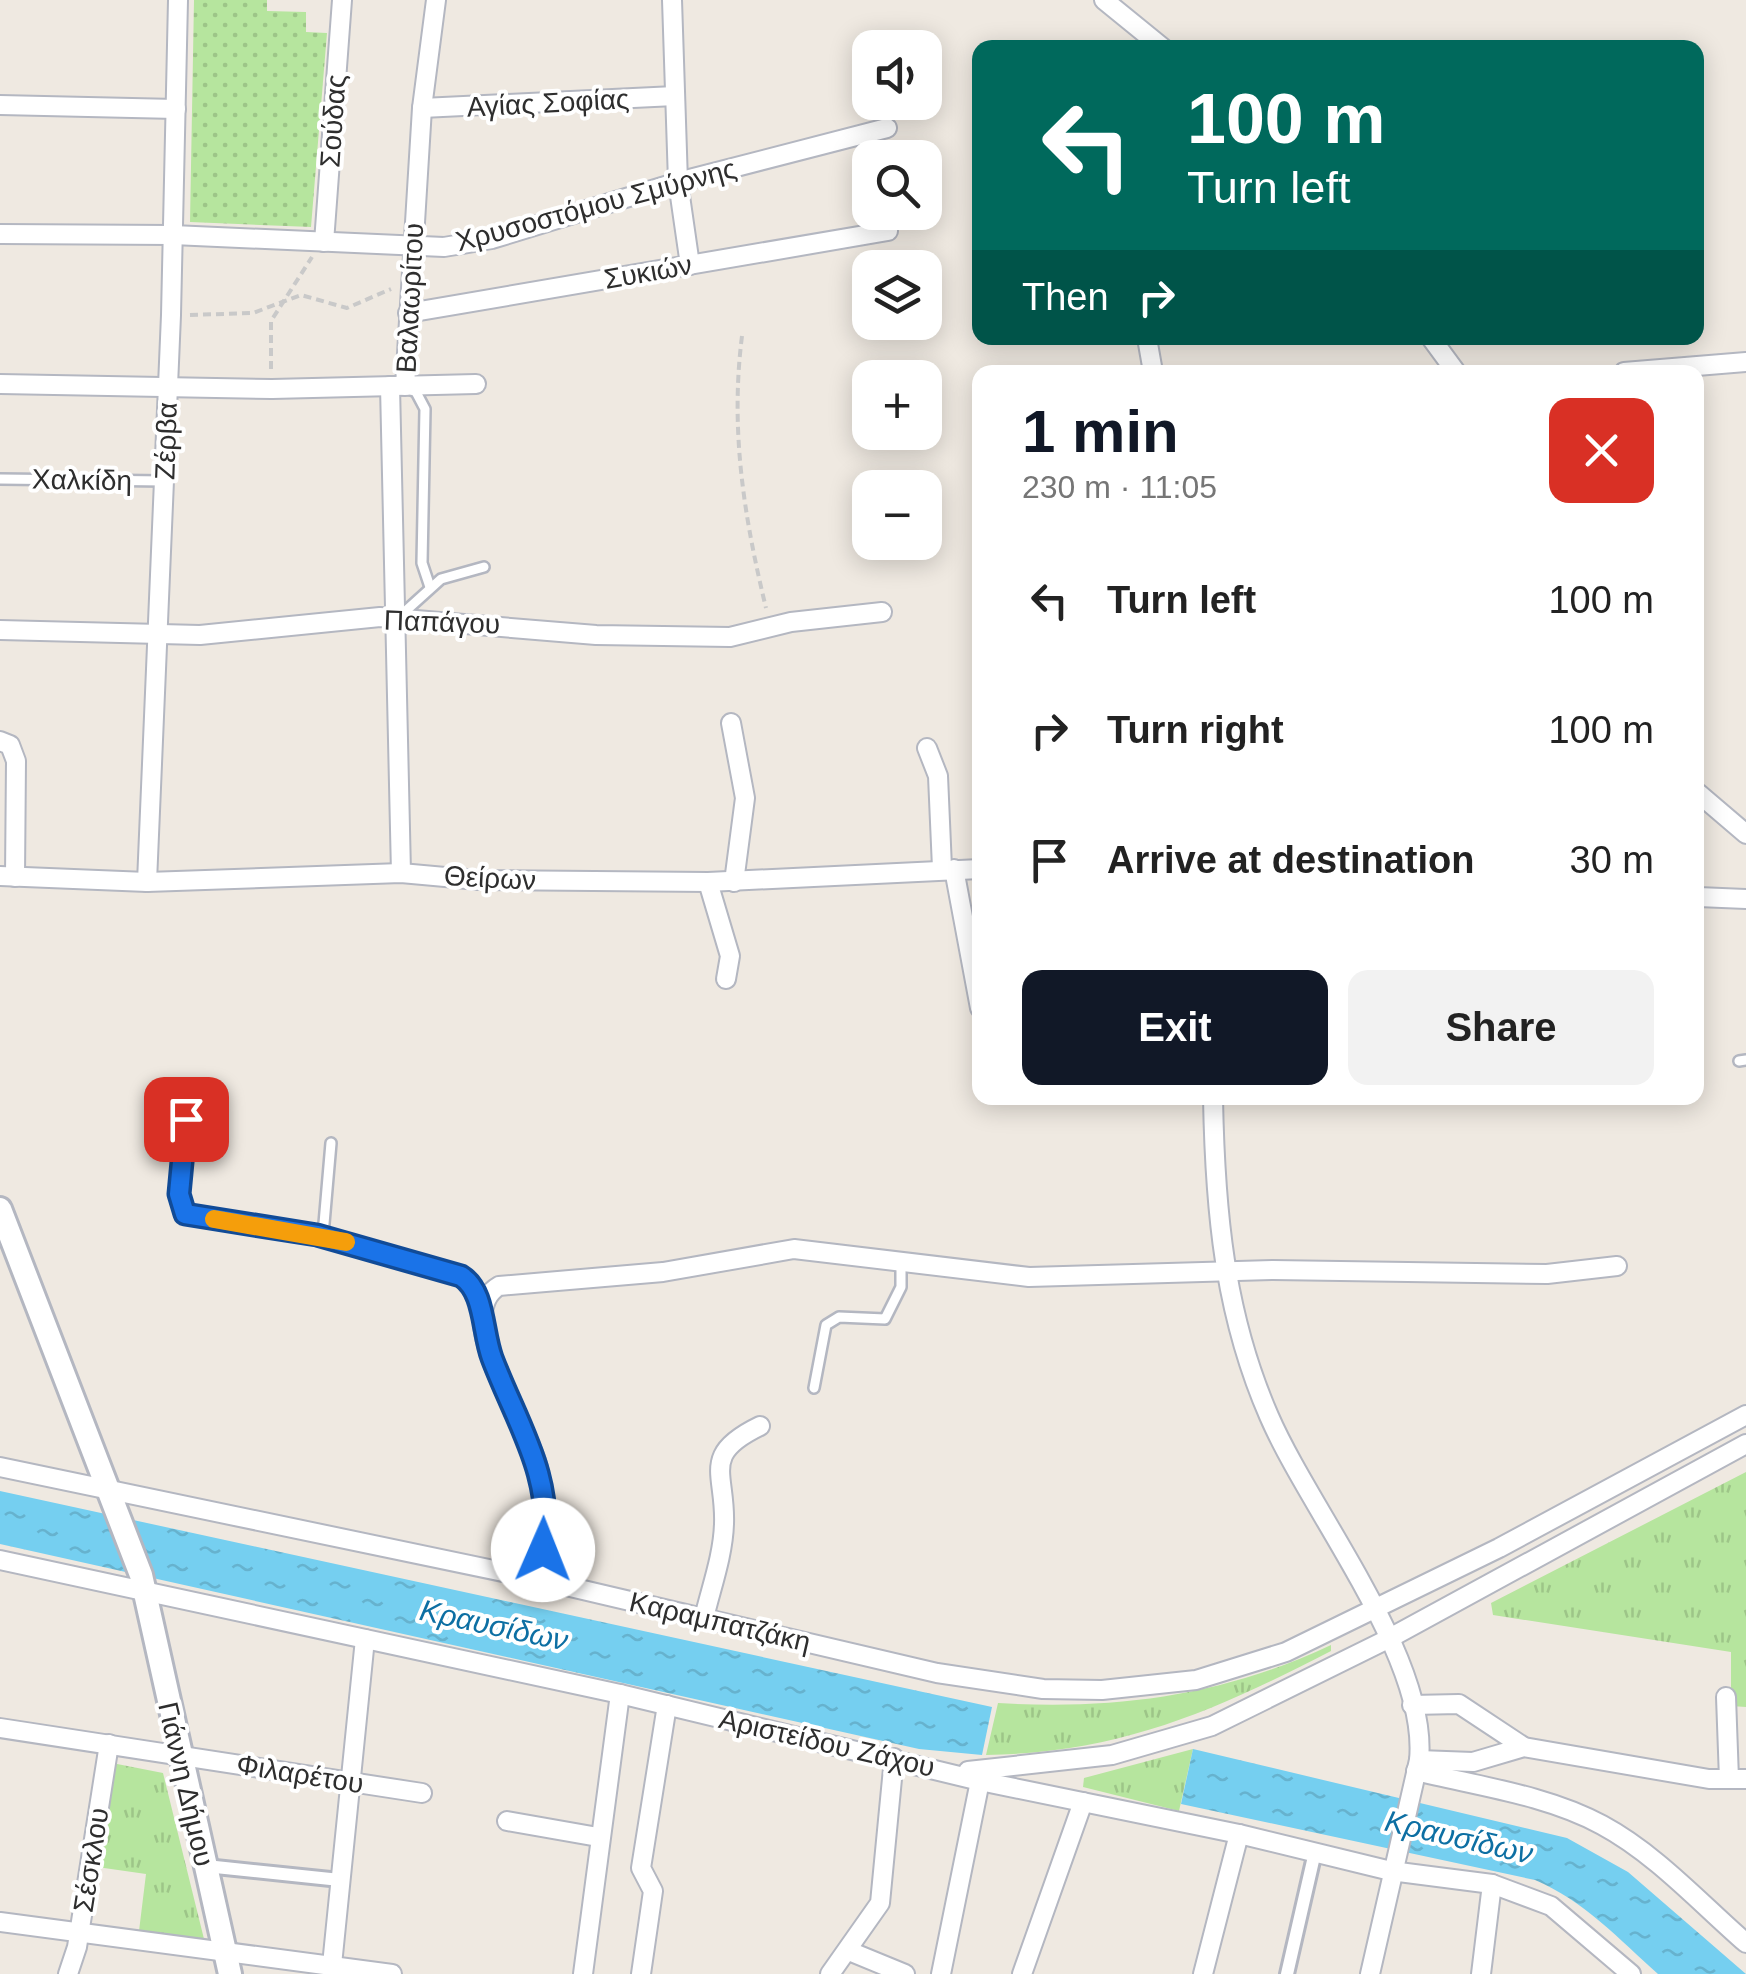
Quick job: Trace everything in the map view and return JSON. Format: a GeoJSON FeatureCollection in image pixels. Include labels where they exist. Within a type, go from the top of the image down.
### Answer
{"type":"FeatureCollection","features":[{"type":"Feature","properties":{"kind":"street","name":"Ζέρβα"},"geometry":{"type":"LineString","coordinates":[[148,882],[171,316],[178,0]]}},
{"type":"Feature","properties":{"kind":"street","name":"Σούδας"},"geometry":{"type":"LineString","coordinates":[[318,242],[342,0]]}},
{"type":"Feature","properties":{"kind":"street","name":"Βαλαωρίτου"},"geometry":{"type":"LineString","coordinates":[[401,873],[398,386],[408,313],[422,108],[436,0]]}},
{"type":"Feature","properties":{"kind":"street"},"geometry":{"type":"LineString","coordinates":[[672,0],[678,182],[690,265]]}},
{"type":"Feature","properties":{"kind":"street"},"geometry":{"type":"LineString","coordinates":[[1104,0],[1154,40]]}},
{"type":"Feature","properties":{"kind":"street","name":"Αγίας Σοφίας"},"geometry":{"type":"LineString","coordinates":[[422,108],[675,96]]}},
{"type":"Feature","properties":{"kind":"street"},"geometry":{"type":"LineString","coordinates":[[0,105],[176,109]]}},
{"type":"Feature","properties":{"kind":"street","name":"Χρυσοστόμου Σμύρνης"},"geometry":{"type":"LineString","coordinates":[[0,234],[173,235],[412,247],[492,239],[678,182],[888,128]]}},
{"type":"Feature","properties":{"kind":"street","name":"Συκιών"},"geometry":{"type":"LineString","coordinates":[[408,313],[888,231]]}},
{"type":"Feature","properties":{"kind":"street"},"geometry":{"type":"LineString","coordinates":[[1704,365],[1746,362]]}},
{"type":"Feature","properties":{"kind":"street"},"geometry":{"type":"LineString","coordinates":[[0,384],[272,389],[476,384]]}},
{"type":"Feature","properties":{"kind":"street","name":"Παπάγου"},"geometry":{"type":"LineString","coordinates":[[0,630],[158,636],[398,618],[669,638],[730,638],[882,612]]}},
{"type":"Feature","properties":{"kind":"street"},"geometry":{"type":"LineString","coordinates":[[731,722],[745,798],[734,882]]}},
{"type":"Feature","properties":{"kind":"street"},"geometry":{"type":"LineString","coordinates":[[5,743],[16,761],[8,877]]}},
{"type":"Feature","properties":{"kind":"street"},"geometry":{"type":"LineString","coordinates":[[926,748],[938,776],[948,868],[972,973]]}},
{"type":"Feature","properties":{"kind":"street"},"geometry":{"type":"LineString","coordinates":[[1704,798],[1746,834]]}},
{"type":"Feature","properties":{"kind":"street","name":"Θείρων"},"geometry":{"type":"LineString","coordinates":[[8,877],[148,882],[401,873],[478,880],[734,882],[972,868]]}},
{"type":"Feature","properties":{"kind":"street"},"geometry":{"type":"LineString","coordinates":[[708,882],[730,956],[726,980]]}},
{"type":"Feature","properties":{"kind":"street"},"geometry":{"type":"LineString","coordinates":[[1704,898],[1746,899]]}},
{"type":"Feature","properties":{"kind":"street"},"geometry":{"type":"LineString","coordinates":[[1213,1105],[1224,1273],[1245,1352],[1268,1414],[1302,1483],[1388,1638],[1412,1705],[1418,1765],[1370,1974]]}},
{"type":"Feature","properties":{"kind":"street"},"geometry":{"type":"LineString","coordinates":[[186,1119],[179,1194],[185,1214],[323,1236],[461,1276],[483,1302],[484,1332],[531,1445],[546,1507],[543,1550],[532,1578]]}},
{"type":"Feature","properties":{"kind":"street","name":"Γιάννη Δήμου"},"geometry":{"type":"LineString","coordinates":[[0,1209],[143,1584],[178,1754],[228,1963]]}},
{"type":"Feature","properties":{"kind":"street"},"geometry":{"type":"LineString","coordinates":[[483,1302],[492,1290],[514,1282],[664,1272],[794,1249],[995,1276],[1547,1274],[1617,1266]]}},
{"type":"Feature","properties":{"kind":"street","name":"Καραμπατζάκη"},"geometry":{"type":"LineString","coordinates":[[0,1468],[113,1501],[532,1578],[937,1673],[1042,1689],[1102,1690],[1172,1684],[1236,1670],[1286,1652],[1499,1548],[1746,1414]]}},
{"type":"Feature","properties":{"kind":"street"},"geometry":{"type":"LineString","coordinates":[[704,1618],[724,1528],[720,1462],[733,1441],[760,1426]]}},
{"type":"Feature","properties":{"kind":"street"},"geometry":{"type":"LineString","coordinates":[[932,1768],[967,1772],[1024,1766],[1160,1744],[1228,1719],[1388,1638],[1746,1444]]}},
{"type":"Feature","properties":{"kind":"street","name":"Αριστείδου Ζάχου"},"geometry":{"type":"LineString","coordinates":[[0,1560],[143,1584],[980,1781],[1315,1852],[1393,1862],[1492,1884],[1555,1909],[1630,1974]]}},
{"type":"Feature","properties":{"kind":"street"},"geometry":{"type":"LineString","coordinates":[[332,1965],[365,1639]]}},
{"type":"Feature","properties":{"kind":"street"},"geometry":{"type":"LineString","coordinates":[[583,1974],[598,1837],[620,1694]]}},
{"type":"Feature","properties":{"kind":"street"},"geometry":{"type":"LineString","coordinates":[[1412,1705],[1445,1703],[1468,1708],[1502,1737],[1524,1748],[1737,1779],[1726,1697]]}},
{"type":"Feature","properties":{"kind":"street"},"geometry":{"type":"LineString","coordinates":[[640,1974],[653,1891],[641,1868],[667,1705]]}},
{"type":"Feature","properties":{"kind":"street","name":"Φιλαρέτου"},"geometry":{"type":"LineString","coordinates":[[0,1728],[422,1793]]}},
{"type":"Feature","properties":{"kind":"street","name":"Σέσκλου"},"geometry":{"type":"LineString","coordinates":[[68,1974],[80,1932],[109,1744]]}},
{"type":"Feature","properties":{"kind":"street"},"geometry":{"type":"LineString","coordinates":[[1418,1765],[1472,1762],[1524,1748]]}},
{"type":"Feature","properties":{"kind":"street"},"geometry":{"type":"LineString","coordinates":[[830,1974],[880,1903],[894,1758]]}},
{"type":"Feature","properties":{"kind":"street"},"geometry":{"type":"LineString","coordinates":[[1418,1765],[1555,1806],[1606,1827],[1638,1849],[1746,1943]]}},
{"type":"Feature","properties":{"kind":"street"},"geometry":{"type":"LineString","coordinates":[[941,1974],[980,1781]]}},
{"type":"Feature","properties":{"kind":"street"},"geometry":{"type":"LineString","coordinates":[[1022,1974],[1083,1802]]}},
{"type":"Feature","properties":{"kind":"street"},"geometry":{"type":"LineString","coordinates":[[507,1821],[598,1837]]}},
{"type":"Feature","properties":{"kind":"street"},"geometry":{"type":"LineString","coordinates":[[1203,1974],[1239,1834]]}},
{"type":"Feature","properties":{"kind":"street"},"geometry":{"type":"LineString","coordinates":[[1287,1974],[1315,1852]]}},
{"type":"Feature","properties":{"kind":"street"},"geometry":{"type":"LineString","coordinates":[[206,1866],[340,1880]]}},
{"type":"Feature","properties":{"kind":"street"},"geometry":{"type":"LineString","coordinates":[[1481,1974],[1492,1884]]}},
{"type":"Feature","properties":{"kind":"street"},"geometry":{"type":"LineString","coordinates":[[0,1922],[80,1932],[228,1963],[332,1965],[392,1974]]}},
{"type":"Feature","properties":{"kind":"street"},"geometry":{"type":"LineString","coordinates":[[849,1951],[905,1974]]}},
{"type":"Feature","properties":{"kind":"lane","name":"Βαλαωρίτου"},"geometry":{"type":"LineString","coordinates":[[398,386],[416,392],[425,409],[422,562],[430,587]]}},
{"type":"Feature","properties":{"kind":"lane","name":"Χαλκίδη"},"geometry":{"type":"LineString","coordinates":[[0,479],[164,482]]}},
{"type":"Feature","properties":{"kind":"lane"},"geometry":{"type":"LineString","coordinates":[[398,618],[430,587],[451,574],[484,567]]}},
{"type":"Feature","properties":{"kind":"lane"},"geometry":{"type":"LineString","coordinates":[[323,1236],[332,1143]]}},
{"type":"Feature","properties":{"kind":"lane"},"geometry":{"type":"LineString","coordinates":[[814,1388],[826,1325],[839,1317],[885,1319],[901,1287],[901,1262]]}},
{"type":"Feature","properties":{"kind":"path"},"geometry":{"type":"LineString","coordinates":[[272,389],[270,336],[279,303],[311,264],[318,242]]}},
{"type":"Feature","properties":{"kind":"path"},"geometry":{"type":"LineString","coordinates":[[171,316],[243,314],[301,295],[347,308],[409,286]]}},
{"type":"Feature","properties":{"kind":"path"},"geometry":{"type":"LineString","coordinates":[[742,336],[736,418],[743,514],[771,628]]}},
{"type":"Feature","properties":{"kind":"green space"},"geometry":{"type":"Polygon","coordinates":[[[194,0],[267,0],[267,11],[306,12],[306,32],[327,33],[311,227],[190,222],[194,0]]]}},
{"type":"Feature","properties":{"kind":"green space"},"geometry":{"type":"Polygon","coordinates":[[[1746,1472],[1746,1707],[1731,1706],[1731,1652],[1493,1615],[1491,1603],[1746,1472]]]}},
{"type":"Feature","properties":{"kind":"green space"},"geometry":{"type":"Polygon","coordinates":[[[1331,1645],[1331,1651],[1288,1673],[1165,1725],[1080,1746],[986,1755],[998,1703],[1084,1704],[1168,1696],[1250,1677],[1331,1645]]]}},
{"type":"Feature","properties":{"kind":"green space"},"geometry":{"type":"Polygon","coordinates":[[[1193,1749],[1179,1811],[1083,1787],[1084,1778],[1193,1749]]]}},
{"type":"Feature","properties":{"kind":"green space"},"geometry":{"type":"Polygon","coordinates":[[[112,1763],[163,1773],[204,1939],[139,1931],[146,1874],[97,1867],[112,1763]]]}},
{"type":"Feature","properties":{"kind":"water","name":"Κραυσίδων"},"geometry":{"type":"Polygon","coordinates":[[[0,1491],[992,1707],[982,1755],[919,1749],[0,1544],[0,1491]]]}},
{"type":"Feature","properties":{"kind":"water","name":"Κραυσίδων"},"geometry":{"type":"Polygon","coordinates":[[[1193,1749],[1567,1838],[1628,1872],[1746,1974],[1658,1974],[1585,1910],[1535,1880],[1181,1804],[1193,1749]]]}},
{"type":"Feature","properties":{"kind":"slow traffic"},"geometry":{"type":"LineString","coordinates":[[214,1219],[346,1242]]}},
{"type":"Feature","properties":{"kind":"route"},"geometry":{"type":"LineString","coordinates":[[186,1119],[179,1194],[181,1207],[190,1217],[323,1236],[461,1276],[470,1282],[483,1302],[480,1321],[493,1360],[538,1466],[546,1507],[543,1550]]}}]}
